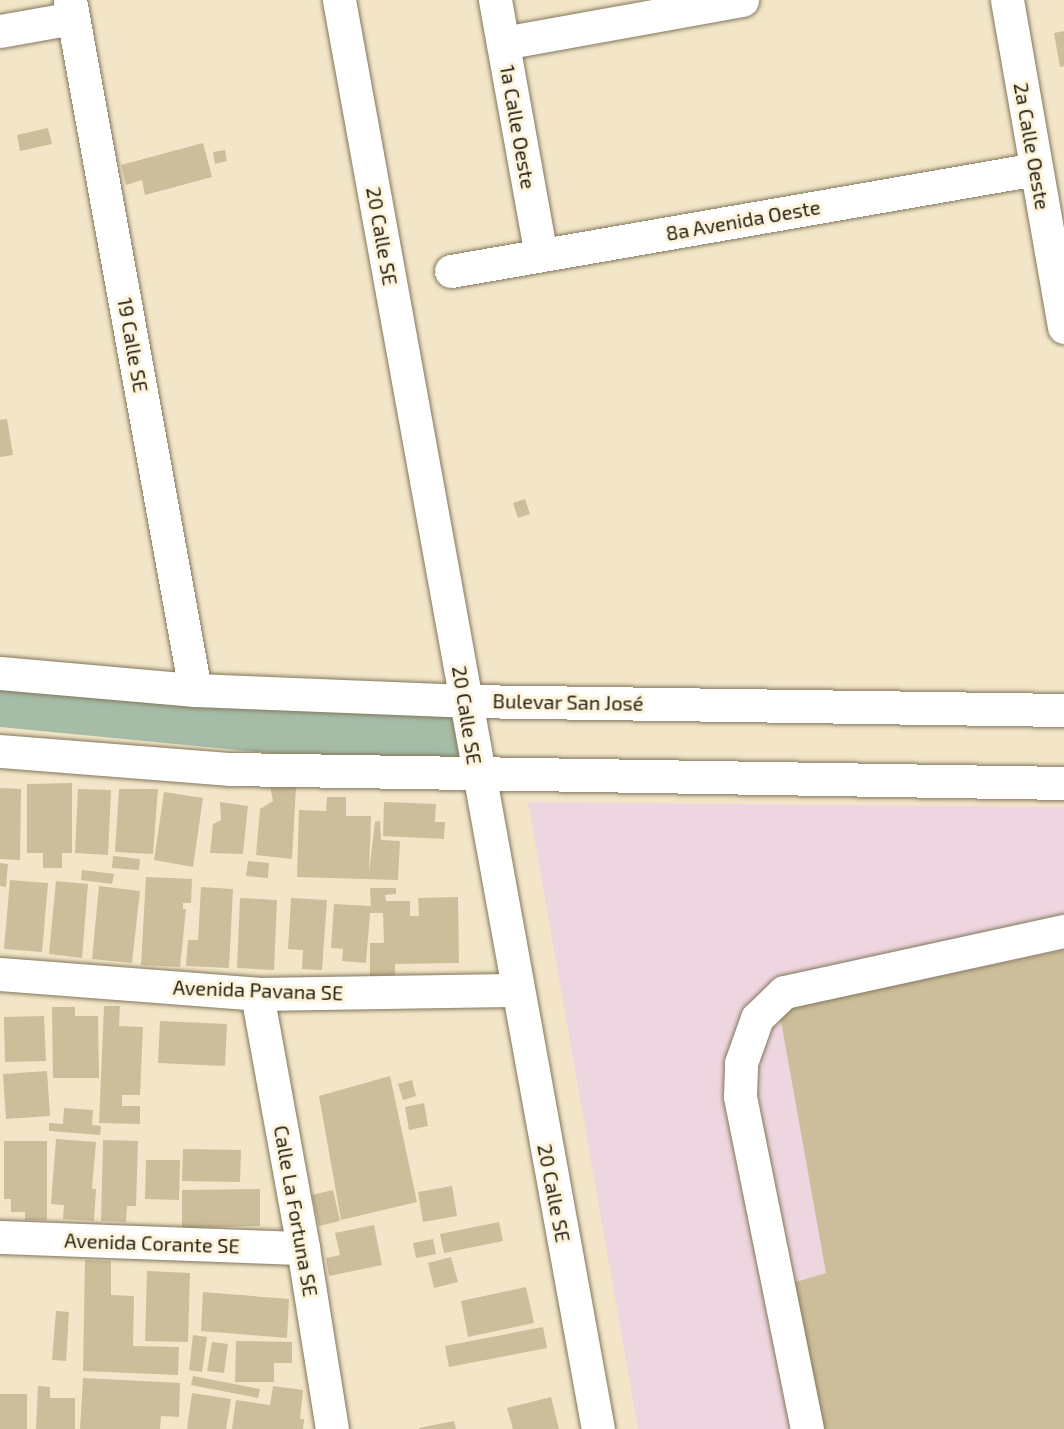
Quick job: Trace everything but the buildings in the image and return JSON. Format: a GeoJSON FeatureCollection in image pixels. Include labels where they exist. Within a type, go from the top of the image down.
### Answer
{"type":"FeatureCollection","features":[{"type":"Feature","properties":{"kind":"street","name":"20 Calle SE"},"geometry":{"type":"LineString","coordinates":[[339,0],[466,700],[477,775],[598,1429]]}},
{"type":"Feature","properties":{"kind":"street","name":"1a Calle Oeste"},"geometry":{"type":"LineString","coordinates":[[495,0],[542,255]]}},
{"type":"Feature","properties":{"kind":"street"},"geometry":{"type":"LineString","coordinates":[[503,43],[742,0]]}},
{"type":"Feature","properties":{"kind":"street","name":"2a Calle Oeste"},"geometry":{"type":"LineString","coordinates":[[1006,0],[1064,327]]}},
{"type":"Feature","properties":{"kind":"street"},"geometry":{"type":"LineString","coordinates":[[0,31],[71,9]]}},
{"type":"Feature","properties":{"kind":"street","name":"19 Calle SE"},"geometry":{"type":"LineString","coordinates":[[71,9],[195,690]]}},
{"type":"Feature","properties":{"kind":"street","name":"8a Avenida Oeste"},"geometry":{"type":"LineString","coordinates":[[451,271],[1036,169]]}},
{"type":"Feature","properties":{"kind":"street","name":"Bulevar San José"},"geometry":{"type":"LineString","coordinates":[[0,673],[195,690],[466,700],[1064,710]]}},
{"type":"Feature","properties":{"kind":"street"},"geometry":{"type":"LineString","coordinates":[[0,751],[230,769],[477,775],[1064,783]]}},
{"type":"Feature","properties":{"kind":"street"},"geometry":{"type":"LineString","coordinates":[[807,1429],[740,1096],[741,1063],[757,1018],[784,992],[1064,931]]}},
{"type":"Feature","properties":{"kind":"street","name":"Avenida Pavana SE"},"geometry":{"type":"LineString","coordinates":[[0,974],[257,994],[516,990]]}},
{"type":"Feature","properties":{"kind":"street","name":"Calle La Fortuna SE"},"geometry":{"type":"LineString","coordinates":[[257,994],[303,1248],[332,1429]]}},
{"type":"Feature","properties":{"kind":"street","name":"Avenida Corante SE"},"geometry":{"type":"LineString","coordinates":[[0,1237],[303,1248]]}},
{"type":"Feature","properties":{"kind":"shaded area"},"geometry":{"type":"Polygon","coordinates":[[[528,802],[1064,807],[1064,1429],[638,1429],[528,802]]]}},
{"type":"Feature","properties":{"kind":"green space"},"geometry":{"type":"Polygon","coordinates":[[[0,663],[464,703],[475,773],[0,727],[0,663]]]}}]}
